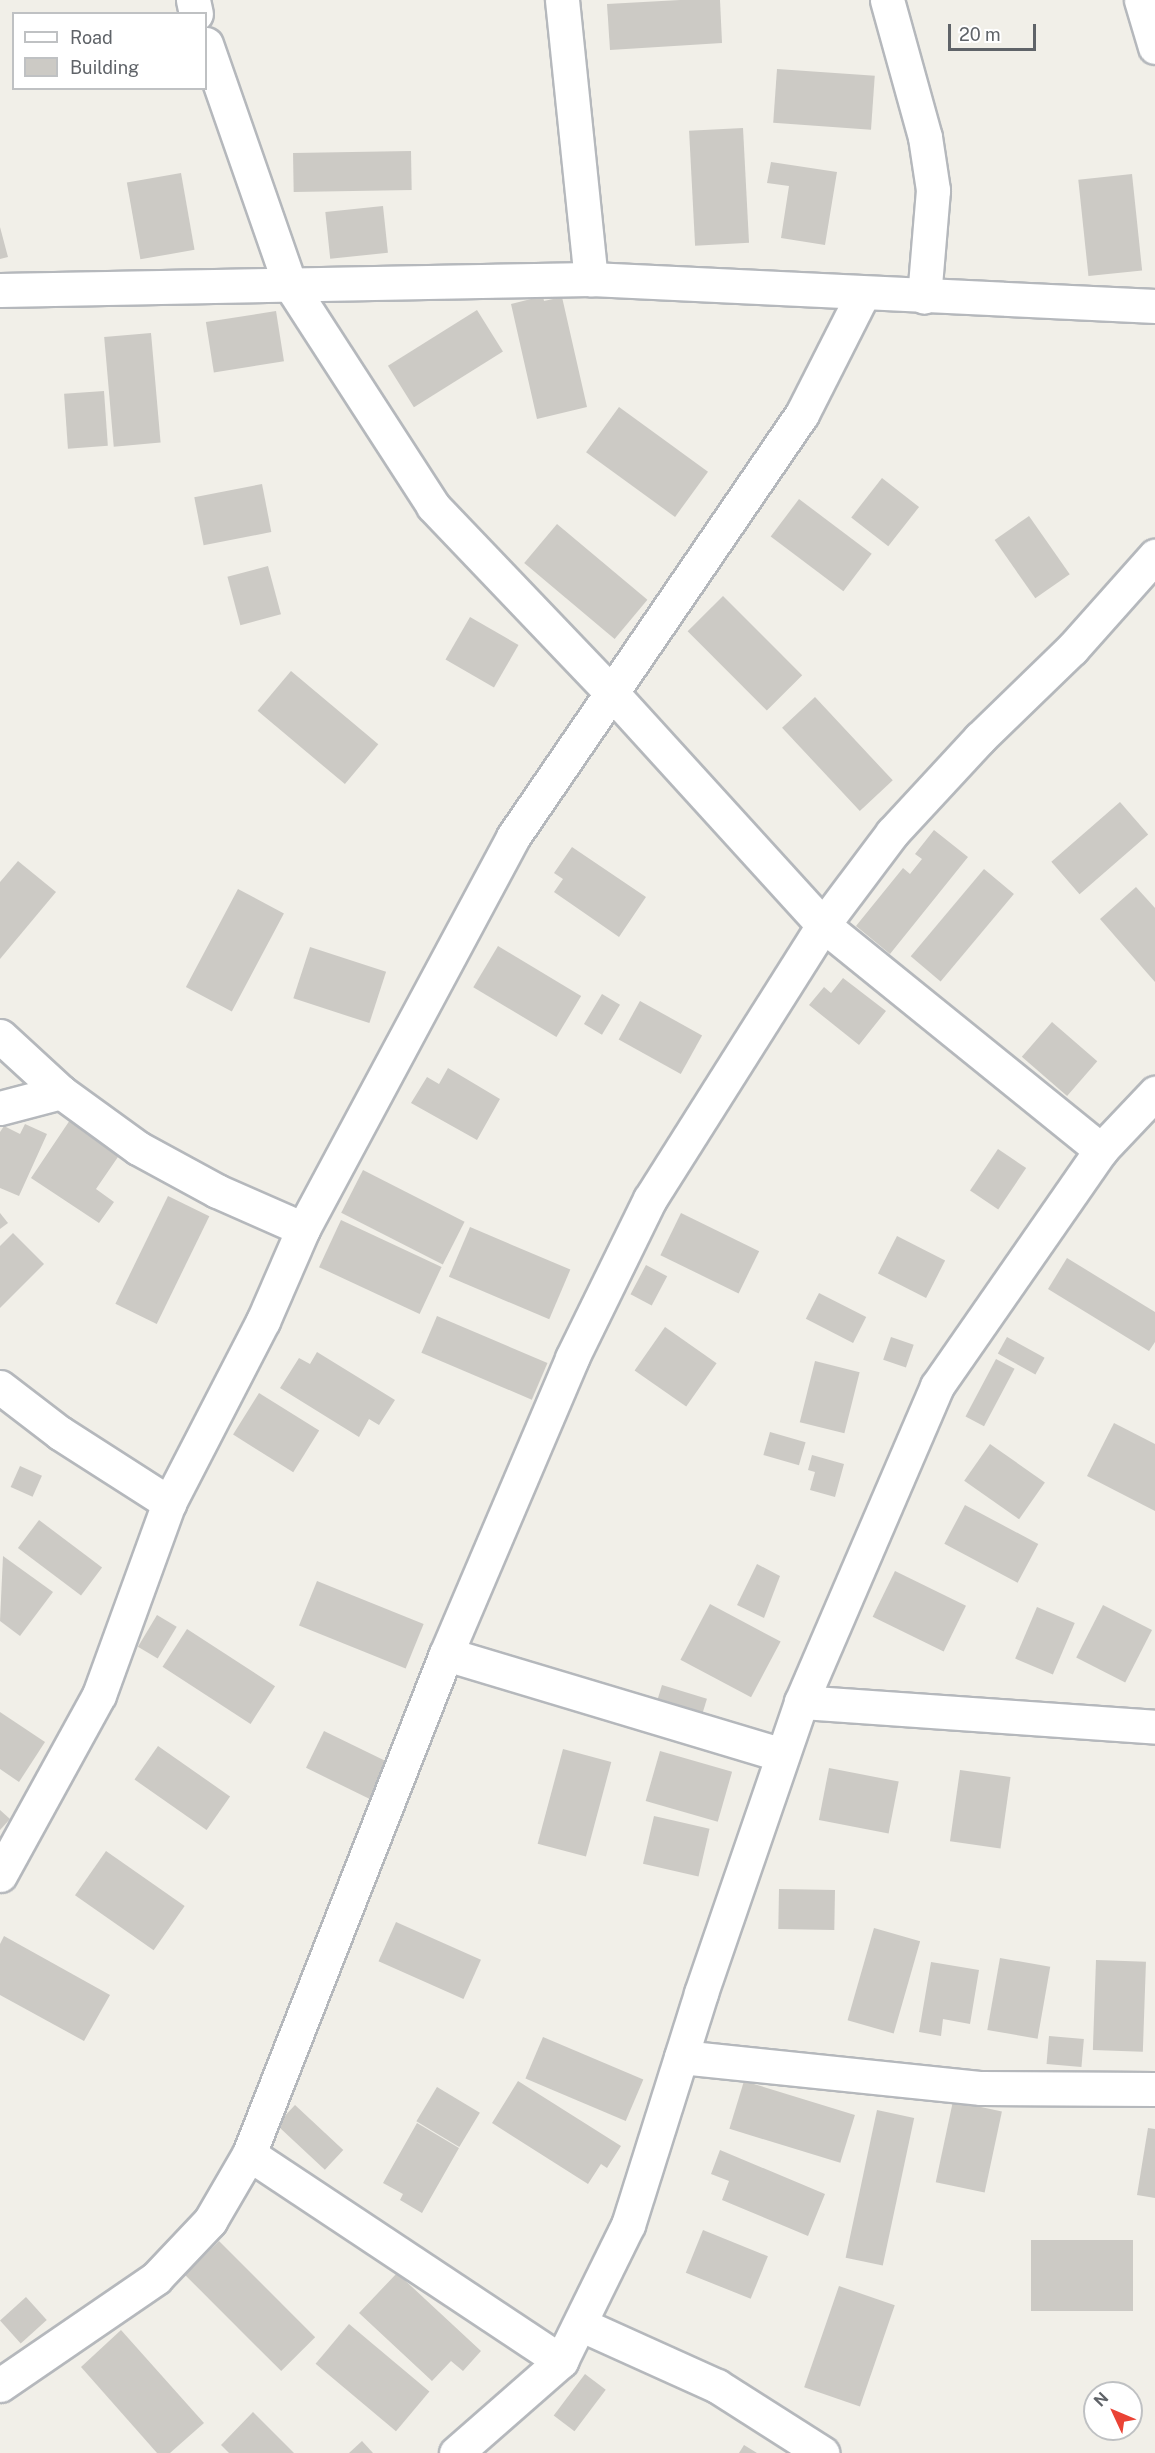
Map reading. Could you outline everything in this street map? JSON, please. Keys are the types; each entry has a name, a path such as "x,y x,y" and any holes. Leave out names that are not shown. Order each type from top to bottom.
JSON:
{"street":[{"path":"562,0 591,279"},
{"path":"887,0 925,137 933,190 924,297"},
{"path":"1141,0 1155,47"},
{"path":"207,47 289,283 433,506 611,692 823,925 1101,1150"},
{"path":"0,291 289,283 591,279 924,297 1155,306"},
{"path":"0,1875 99,1695 169,1503 264,1321 303,1229 513,837 802,414 863,294"},
{"path":"0,2385 156,2278 210,2221 249,2154 446,1654 572,1358 650,1199 823,925 892,833 980,738 1072,649 1155,556"},
{"path":"0,1036 61,1092 138,1148 217,1191 303,1229"},
{"path":"0,1108 61,1092"},
{"path":"456,2453 561,2361 582,2325 628,2225 681,2057 801,1702 937,1386 1101,1150 1155,1093"},
{"path":"0,1388 60,1434 169,1503"},
{"path":"446,1654 782,1755"},
{"path":"801,1702 1155,1726"},
{"path":"681,2057 981,2088 1155,2089"},
{"path":"249,2154 561,2361"},
{"path":"582,2325 717,2386 822,2453"}],"building":[{"path":"720,0 722,43 610,50 607,4"},
{"path":"777,69 875,76 871,130 773,123"},
{"path":"743,128 749,243 695,246 689,131"},
{"path":"411,151 412,190 294,192 293,153"},
{"path":"771,162 837,172 825,245 781,238 789,186 767,183"},
{"path":"181,173 195,250 140,259 127,183"},
{"path":"1132,174 1142,270 1088,276 1078,180"},
{"path":"383,206 388,253 330,259 325,212"},
{"path":"0,227 8,257 0,259"},
{"path":"543,296 544,301 562,297 587,407 537,419 511,304"},
{"path":"477,310 503,352 414,407 388,366"},
{"path":"276,311 284,361 214,372 206,322"},
{"path":"151,333 161,443 114,447 104,337"},
{"path":"104,391 108,446 68,449 64,394"},
{"path":"619,407 708,472 675,517 586,452"},
{"path":"882,478 919,507 888,546 851,517"},
{"path":"262,484 271,532 204,545 194,497"},
{"path":"799,499 872,554 843,591 771,537"},
{"path":"1029,516 1070,574 1035,598 995,540"},
{"path":"557,524 647,600 615,639 524,563"},
{"path":"268,566 281,614 240,625 227,577"},
{"path":"723,596 802,675 767,711 688,631"},
{"path":"470,617 518,645 494,687 446,659"},
{"path":"291,671 378,744 345,784 258,711"},
{"path":"815,697 893,780 860,811 782,728"},
{"path":"1120,802 1148,834 1080,894 1051,862"},
{"path":"934,830 968,857 890,954 856,926 903,868 910,874 922,859 915,854"},
{"path":"572,847 646,897 619,937 554,892 563,879 554,873"},
{"path":"18,861 56,892 0,959 0,882"},
{"path":"984,869 1014,894 941,981 911,956"},
{"path":"1136,887 1155,908 1155,982 1100,919"},
{"path":"238,889 284,913 232,1011 186,987"},
{"path":"498,946 581,996 556,1037 473,987"},
{"path":"310,947 386,972 369,1023 293,998"},
{"path":"843,978 886,1011 859,1045 809,1005 824,987 831,993"},
{"path":"602,994 620,1005 602,1035 584,1024"},
{"path":"640,1001 702,1035 681,1074 619,1039"},
{"path":"1052,1022 1097,1061 1067,1096 1022,1057"},
{"path":"448,1068 500,1099 477,1140 411,1103 427,1077 439,1084"},
{"path":"70,1120 120,1154 96,1189 114,1202 99,1223 31,1178"},
{"path":"25,1124 47,1134 19,1196 0,1188 0,1132 4,1126 20,1134"},
{"path":"998,1149 1026,1168 998,1209 970,1190"},
{"path":"363,1170 465,1222 443,1265 341,1213"},
{"path":"168,1196 209,1216 157,1324 115,1304"},
{"path":"0,1213 8,1223 0,1229"},
{"path":"681,1213 759,1251 739,1293 660,1255"},
{"path":"341,1220 442,1267 420,1314 319,1267"},
{"path":"470,1227 570,1270 549,1319 449,1277"},
{"path":"13,1233 44,1264 0,1308 0,1246"},
{"path":"897,1236 945,1261 926,1298 878,1273"},
{"path":"1067,1258 1155,1312 1155,1342 1149,1351 1048,1289"},
{"path":"646,1265 667,1276 652,1305 631,1294"},
{"path":"819,1293 866,1317 853,1343 806,1319"},
{"path":"437,1316 547,1363 532,1400 421,1353"},
{"path":"665,1327 717,1363 686,1407 635,1370"},
{"path":"891,1337 914,1345 906,1368 883,1360"},
{"path":"1007,1337 1045,1358 1035,1374 998,1354"},
{"path":"317,1352 395,1400 379,1425 369,1419 359,1437 280,1388 299,1358 310,1364"},
{"path":"996,1359 1015,1369 984,1426 965,1416"},
{"path":"815,1361 860,1372 844,1433 800,1422"},
{"path":"259,1393 319,1431 293,1472 233,1435"},
{"path":"1114,1423 1155,1444 1155,1511 1087,1476"},
{"path":"770,1432 806,1442 799,1465 763,1455"},
{"path":"990,1444 1045,1482 1019,1519 964,1481"},
{"path":"812,1455 844,1464 835,1497 810,1490 815,1472 808,1470"},
{"path":"20,1466 42,1476 33,1497 11,1487"},
{"path":"965,1505 1038,1544 1018,1583 944,1544"},
{"path":"39,1520 102,1568 81,1595 18,1548"},
{"path":"3,1556 53,1592 20,1636 0,1621"},
{"path":"757,1564 780,1576 764,1618 737,1605"},
{"path":"895,1571 966,1606 944,1651 873,1617"},
{"path":"317,1581 424,1624 406,1669 299,1626"},
{"path":"710,1604 781,1642 751,1697 680,1660"},
{"path":"1103,1605 1152,1630 1125,1683 1076,1658"},
{"path":"1037,1607 1075,1623 1053,1675 1015,1659"},
{"path":"157,1615 177,1627 158,1659 138,1647"},
{"path":"187,1629 275,1686 251,1724 162,1667"},
{"path":"662,1685 707,1699 700,1721 655,1707"},
{"path":"0,1712 45,1742 19,1782 0,1769"},
{"path":"324,1731 389,1763 371,1799 306,1768"},
{"path":"158,1746 230,1796 207,1830 134,1780"},
{"path":"563,1749 611,1762 586,1857 538,1844"},
{"path":"660,1751 732,1772 718,1822 646,1801"},
{"path":"829,1768 899,1782 889,1834 819,1820"},
{"path":"960,1770 1011,1777 1000,1848 950,1841"},
{"path":"0,1810 10,1819 0,1830"},
{"path":"654,1816 710,1829 699,1877 643,1864"},
{"path":"106,1851 185,1906 154,1950 75,1895"},
{"path":"779,1889 835,1890 834,1930 778,1929"},
{"path":"396,1922 481,1960 463,1999 379,1961"},
{"path":"874,1928 920,1941 894,2034 848,2020"},
{"path":"4,1936 110,1995 84,2041 0,1995 0,1944"},
{"path":"1000,1958 1050,1967 1038,2039 987,2030"},
{"path":"1096,1960 1146,1962 1143,2052 1093,2050"},
{"path":"931,1962 979,1970 970,2024 943,2019 941,2036 919,2032"},
{"path":"1049,2036 1084,2039 1081,2067 1047,2064"},
{"path":"543,2037 643,2080 626,2121 525,2078"},
{"path":"518,2081 621,2146 607,2168 601,2164 588,2184 492,2123"},
{"path":"744,2081 855,2115 840,2163 729,2129"},
{"path":"437,2087 480,2113 459,2147 416,2121"},
{"path":"953,2101 1002,2111 985,2193 936,2182"},
{"path":"295,2105 343,2150 325,2170 277,2125"},
{"path":"877,2110 914,2118 883,2266 846,2258"},
{"path":"417,2123 459,2148 422,2213 400,2200 403,2194 383,2183"},
{"path":"1148,2128 1155,2129 1155,2198 1137,2195"},
{"path":"720,2150 825,2194 808,2236 722,2200 729,2181 711,2174"},
{"path":"703,2230 768,2256 751,2299 686,2273"},
{"path":"1031,2240 1133,2240 1133,2311 1031,2311"},
{"path":"219,2241 315,2337 281,2371 185,2275"},
{"path":"397,2273 481,2351 463,2371 451,2361 432,2381 359,2313"},
{"path":"839,2286 895,2305 860,2406 804,2387"},
{"path":"26,2297 47,2320 21,2343 0,2320"},
{"path":"349,2324 429,2391 396,2431 316,2364"},
{"path":"121,2330 204,2423 170,2453 157,2453 81,2367"},
{"path":"585,2374 606,2390 574,2431 554,2416"},
{"path":"253,2412 294,2453 229,2453 221,2445"},
{"path":"362,2441 373,2453 349,2453"},
{"path":"744,2445 757,2453 739,2453"}]}
